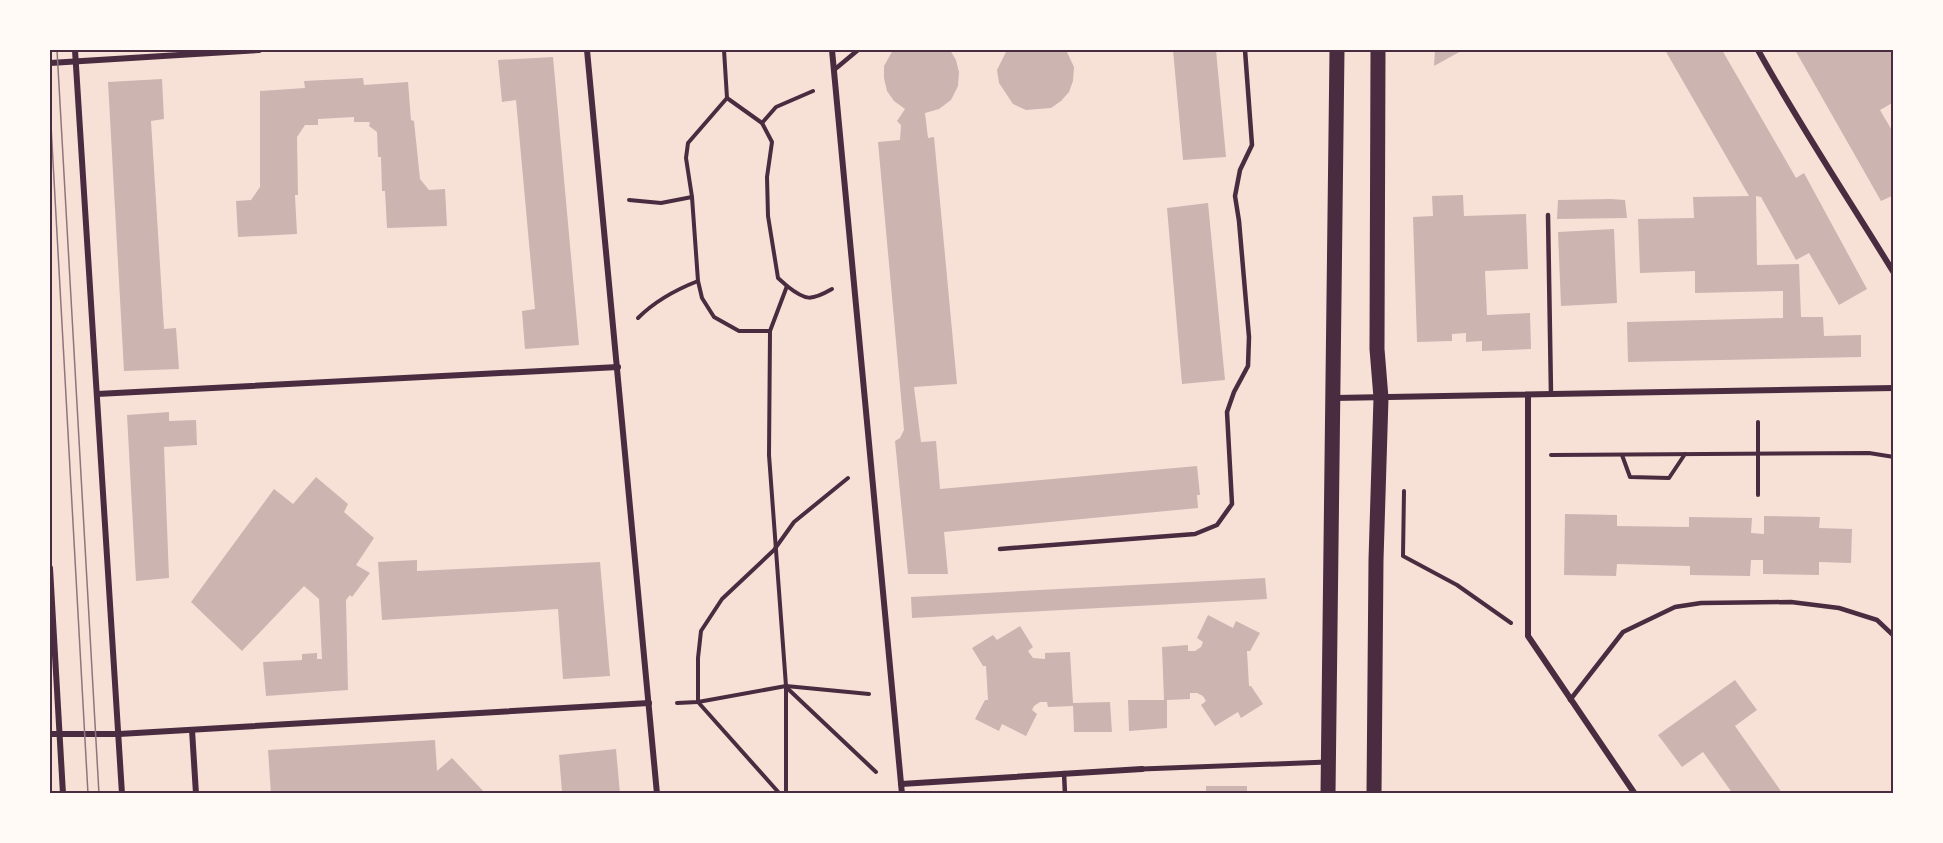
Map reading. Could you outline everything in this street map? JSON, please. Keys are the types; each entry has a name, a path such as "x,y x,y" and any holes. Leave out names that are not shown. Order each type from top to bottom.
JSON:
{"main road":[{"path":"1328,794 1337,50"},
{"path":"1374,794 1376,560 1381,398 1377,349 1378,50"}],"street":[{"path":"75,50 122,794"},
{"path":"50,63 259,50"},
{"path":"588,50 657,794"},
{"path":"832,50 902,794"},
{"path":"1758,50 1793,113 1835,176 1893,273"},
{"path":"97,394 618,367"},
{"path":"1334,398 1893,388"},
{"path":"1528,395 1528,636 1635,794"},
{"path":"50,568 63,794"},
{"path":"50,734 119,734 649,703"},
{"path":"192,730 196,794"},
{"path":"901,784 1064,773 1328,762"}],"lane":[{"path":"834,70 858,50"},
{"path":"999,549 1195,534 1217,525 1232,504 1227,412 1234,392 1248,366 1249,338 1235,195 1240,170 1252,145 1245,50"},
{"path":"1548,215 1551,394"},
{"path":"1570,700 1623,632 1675,607 1701,603 1791,602 1839,608 1877,620 1893,636"},
{"path":"1064,773 1065,794"}],"path":[{"path":"724,50 726,98 688,143 686,158 692,197 698,281 702,298 714,317 739,332 770,331"},
{"path":"762,123 776,107 813,91"},
{"path":"726,98 762,123 772,142 767,177 768,216 778,278 806,298 815,299 832,289"},
{"path":"629,200 661,203 692,197"},
{"path":"638,318 676,289 698,281"},
{"path":"786,794 786,686 774,550 769,455 770,331 787,286"},
{"path":"1758,422 1758,495"},
{"path":"1551,455 1869,453 1893,457"},
{"path":"1622,455 1630,477 1669,478 1685,454"},
{"path":"780,794 698,702 698,658 701,631 722,599 774,550 794,522 848,478"},
{"path":"1404,492 1403,556 1457,585 1511,623"},
{"path":"786,686 876,772"},
{"path":"677,703 698,702 786,686 869,694"}],"building":[{"path":"893,50 950,50 959,72 958,86 951,100 939,109 925,113 928,138 934,137 957,384 914,387 921,442 936,441 940,489 1197,466 1200,495 1197,495 1198,508 944,532 948,574 908,574 895,441 900,438 904,430 878,142 900,140 901,125 897,121 905,109 894,101 887,91 884,78 884,66"},
{"path":"1007,50 1066,50 1074,67 1069,92 1051,108 1026,110 1013,104 999,83 997,70"},
{"path":"1173,50 1216,50 1226,157 1183,160"},
{"path":"1435,50 1463,50 1434,66"},
{"path":"1665,50 1722,50 1796,178 1804,173 1867,289 1839,305 1809,253 1796,260 1761,197 1756,196 1757,265 1799,264 1801,317 1823,317 1824,336 1861,335 1861,357 1628,362 1627,322 1783,318 1783,291 1695,293 1695,271 1640,273 1638,219 1694,218 1693,197 1749,196"},
{"path":"1795,50 1894,50 1894,102 1880,110 1894,134 1894,195 1881,201"},
{"path":"553,57 579,345 525,349 522,311 535,309 516,100 502,102 498,60"},
{"path":"363,78 364,85 408,82 420,179 429,190 445,189 447,226 387,228 385,191 382,191 381,157 378,157 377,132 369,126 369,122 354,122 354,117 318,119 318,125 305,125 297,137 298,195 295,195 297,234 238,237 236,201 251,200 260,187 260,91 305,88 304,81"},
{"path":"162,79 164,119 151,121 164,329 176,328 179,369 124,371 108,82"},
{"path":"1463,195 1464,216 1526,214 1528,269 1485,271 1487,315 1530,313 1531,349 1482,351 1482,341 1466,342 1466,333 1452,334 1452,341 1417,342 1413,217 1433,216 1432,196"},
{"path":"1558,200 1625,200 1627,218 1557,219"},
{"path":"1208,203 1225,380 1182,384 1167,208"},
{"path":"1614,229 1617,303 1561,306 1558,232"},
{"path":"169,412 169,421 196,420 197,445 164,447 169,578 136,581 127,415"},
{"path":"316,477 348,504 344,512 374,538 356,565 370,573 352,597 350,595 346,600 348,690 266,696 263,662 302,660 302,654 317,653 317,659 322,659 319,599 304,586 242,651 191,602 274,489 293,504"},
{"path":"1565,514 1617,515 1617,526 1689,527 1689,517 1752,518 1751,533 1764,534 1764,516 1820,517 1819,528 1852,529 1851,563 1819,562 1819,575 1763,574 1763,560 1751,560 1750,576 1690,575 1690,566 1617,564 1616,576 1564,575"},
{"path":"417,560 417,571 600,562 610,676 563,679 558,609 382,620 378,562"},
{"path":"1265,578 1267,599 912,618 911,597"},
{"path":"1208,615 1233,628 1236,621 1260,633 1250,651 1247,651 1249,686 1263,704 1241,718 1238,712 1215,726 1201,705 1206,701 1203,696 1190,693 1190,699 1167,700 1167,728 1129,731 1128,700 1164,700 1162,647 1188,645 1188,651 1195,651 1201,647 1203,642 1197,638"},
{"path":"1020,626 1033,647 1028,651 1033,658 1045,659 1045,653 1070,652 1073,703 1110,702 1112,732 1074,732 1073,706 1048,707 1047,702 1040,702 1034,706 1032,710 1037,714 1026,736 1002,724 999,731 975,719 985,700 988,700 986,666 983,666 972,648 993,635 997,640"},
{"path":"1735,680 1757,710 1735,726 1783,794 1733,794 1703,752 1682,767 1658,735"},
{"path":"435,740 437,771 452,758 486,794 271,794 268,750"},
{"path":"616,749 620,794 562,792 559,755"},
{"path":"1206,786 1247,786 1247,794 1206,794"}],"tram line":[{"path":"57,50 99,794"},
{"path":"50,107 88,794"}]}
